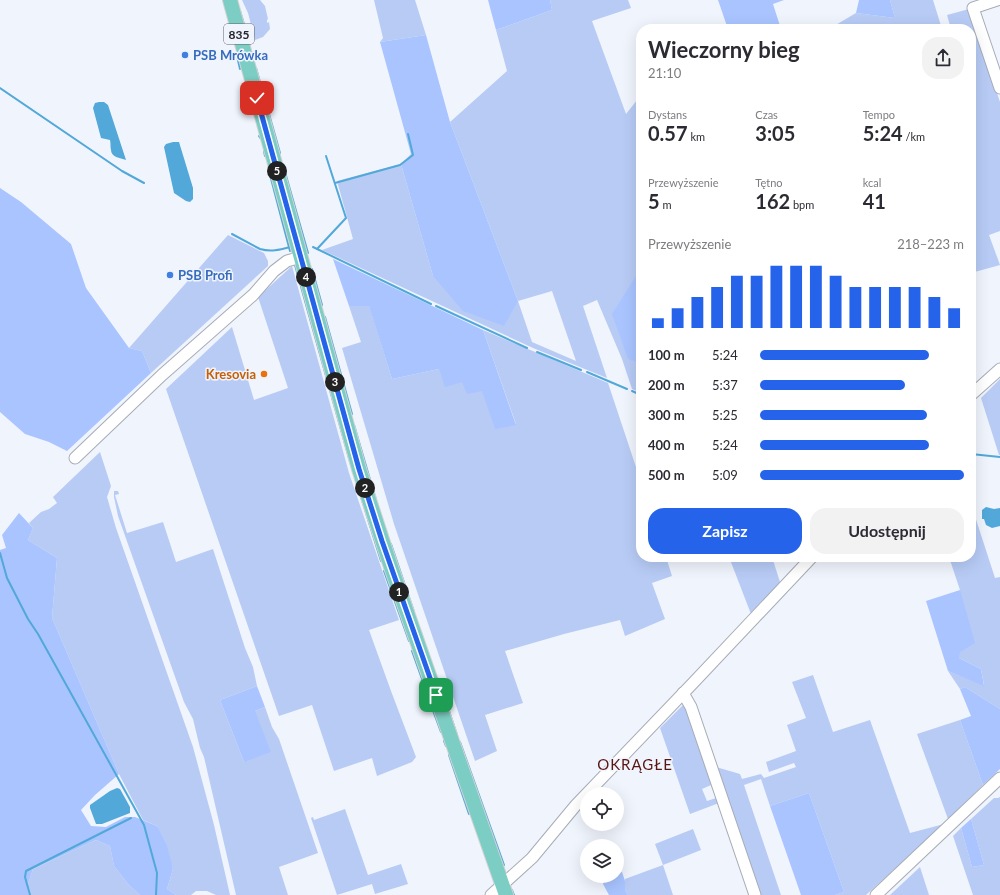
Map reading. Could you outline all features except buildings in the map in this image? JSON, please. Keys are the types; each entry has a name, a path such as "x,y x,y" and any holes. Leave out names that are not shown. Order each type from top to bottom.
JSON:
{"main road":[{"name":"835","path":"230,0 359,469 380,534 504,890"}],"street":[{"path":"998,0 973,8 1000,88"},
{"path":"75,458 162,375 253,295 274,271 299,250"},
{"path":"976,391 1000,369"},
{"path":"491,895 504,890 576,805 807,562"},
{"path":"683,694 688,699 691,707 755,895"},
{"path":"876,895 1000,778"}],"shaded area":[{"path":"242,0 260,0 265,6 268,19 267,23 269,22 270,29 263,37 255,40 248,13"},
{"path":"374,0 415,0 426,35 380,42 383,38"},
{"path":"488,0 550,0 552,10 496,30"},
{"path":"550,0 628,0 631,8 592,21 626,114 636,101 636,277 628,358 636,361 636,391 632,389 622,359 597,300 583,306 607,378 533,348 322,250 353,239 337,181 401,164 433,276 518,301 450,122 507,71 496,30 552,10","holes":["552,291 576,361 532,342 518,301"]},
{"path":"718,0 784,0 773,4 779,24 726,24"},
{"path":"859,0 890,0 895,18 856,13"},
{"path":"890,0 933,0 940,24 837,24 856,13 895,18"},
{"path":"969,9 974,24 950,24 947,15"},
{"path":"976,30 1000,102 1000,231 989,235 1000,265 976,272"},
{"path":"426,35 450,122 518,301 504,326 463,311 433,276 401,164 411,154 380,42"},
{"path":"104,102 108,105 126,160 114,156 111,152 110,140 101,138 93,108 95,103"},
{"path":"179,142 193,188 193,199 190,202 174,193 164,147 166,144"},
{"path":"0,188 21,202 71,244 86,288 129,348 142,351 151,373 67,451 49,442 25,434 0,412"},
{"path":"228,235 264,253 268,261 268,266 151,373 142,351 129,348"},
{"path":"333,259 483,330 516,425 495,429 482,391 467,394 462,382 445,387 439,369 392,379 369,306 349,306"},
{"path":"292,266 349,473 399,620 369,630 416,757 412,762 377,776 372,758 334,771 312,705 279,716 166,389 232,327 254,400 288,388 258,297"},
{"path":"636,276 636,361 628,359 612,314"},
{"path":"369,305 392,379 439,369 482,391 516,424 483,330 608,383 636,467 636,562 668,562 672,576 652,583 665,619 625,636 620,620 505,651 523,703 485,715 497,751 475,761 394,524 342,348 361,342 349,306"},
{"path":"1000,379 1000,455 999,455 981,398"},
{"path":"100,452 111,486 107,497 116,528 193,747 214,825 230,895 216,895 207,891 196,891 191,895 176,895 167,889 173,869 157,826 143,820 119,774 52,618 57,558 28,540 33,528 29,523 41,512 49,509 57,503 53,497"},
{"path":"114,491 118,491 119,494 115,495 127,533 163,522 176,562 213,549 245,648 253,667 257,686 220,700 244,762 255,711 265,707 272,727 279,739 318,853 279,867 288,895 236,895 204,757 200,748 193,719 184,702 118,516"},
{"path":"986,507 994,509 1000,508 1000,526 992,528 986,525 984,519 982,519 982,510"},
{"path":"19,513 33,528 28,540 57,558 52,618 119,774 95,795 81,810 91,826 106,827 125,817 135,817 157,826 167,846 173,869 167,889 176,895 140,895 128,884 114,866 110,846 96,840 33,869 27,887 29,895 0,895 0,550 6,548 2,535"},
{"path":"976,519 995,578 1000,577 1000,709 965,687 960,689 948,671 984,685 981,669 959,658 960,590 951,562 976,562"},
{"path":"731,562 774,562 780,582 751,614"},
{"path":"960,590 975,643 960,652 959,658 981,669 984,686 948,671 926,601"},
{"path":"813,675 833,732 870,720 910,833 944,824 866,895 835,895 844,892 809,793 770,806 761,779 744,785 781,895 759,895 716,767 740,774 742,779 761,774 764,778 796,767 794,763 769,772 766,762 796,751 787,725 806,718 792,682"},
{"path":"257,686 265,707 255,711 271,752 244,762 220,700"},
{"path":"965,687 1000,709 1000,769 983,785 960,720 971,716 960,689"},
{"path":"685,703 719,803 690,814 660,728","holes":["711,785 716,798 707,801 702,789"]},
{"path":"960,720 983,785 948,819 917,734"},
{"path":"117,788 120,789 130,807 130,813 102,824 96,824 90,805"},
{"path":"809,793 844,892 835,895 801,895 770,806"},
{"path":"1000,797 1000,895 973,895 953,836 961,828 972,867 984,865 971,819 994,798"},
{"path":"345,809 368,875 401,864 408,884 375,894 372,884 337,895 311,818 313,817 314,820"},
{"path":"971,819 984,865 972,867 961,828"},
{"path":"693,829 701,850 663,865 655,844"},
{"path":"96,840 110,846 114,866 128,884 140,895 29,895 27,887 33,869"},
{"path":"663,865 673,895 628,895 625,890 625,879"},
{"path":"920,867 929,895 890,895"},
{"path":"624,878 625,890 628,895 609,895 603,884 624,883"}],"waterway":[{"path":"240,11 247,34"},
{"path":"230,25 233,39"},
{"path":"237,56 240,69"},
{"path":"256,68 280,153"},
{"path":"0,88 122,171 144,183"},
{"path":"335,183 400,165 413,155 408,134"},
{"path":"264,151 265,156"},
{"path":"317,249 346,218 326,156"},
{"path":"283,165 308,253"},
{"path":"269,171 290,251"},
{"path":"232,234 264,250 275,250 290,247"},
{"path":"313,247 431,304"},
{"path":"295,265 349,458 381,561"},
{"path":"312,269 322,305"},
{"path":"436,306 527,348"},
{"path":"325,317 352,414"},
{"path":"537,352 581,370"},
{"path":"587,372 627,389"},
{"path":"632,391 636,393"},
{"path":"354,425 376,500"},
{"path":"976,455 1000,457"},
{"path":"391,544 414,612"},
{"path":"0,553 7,578 28,619 38,634 144,825 157,873 156,895"},
{"path":"384,571 409,641"},
{"path":"412,651 422,679"},
{"path":"425,689 441,732"},
{"path":"443,693 457,735"},
{"path":"444,741 446,746"},
{"path":"460,742 504,865"},
{"path":"449,755 469,814"},
{"path":"30,895 25,877 26,871 131,818"},
{"path":"512,890 514,895"}],"place":[{"name":"PSB Mrówka","path":"185,55"},
{"name":"PSB Profi","path":"170,275"},
{"name":"Kresovia","path":"264,374"}],"district":[{"name":"OKRĄGŁE","path":"635,764"}],"route":[{"path":"257,98 359,469 382,541 436,695"}]}
